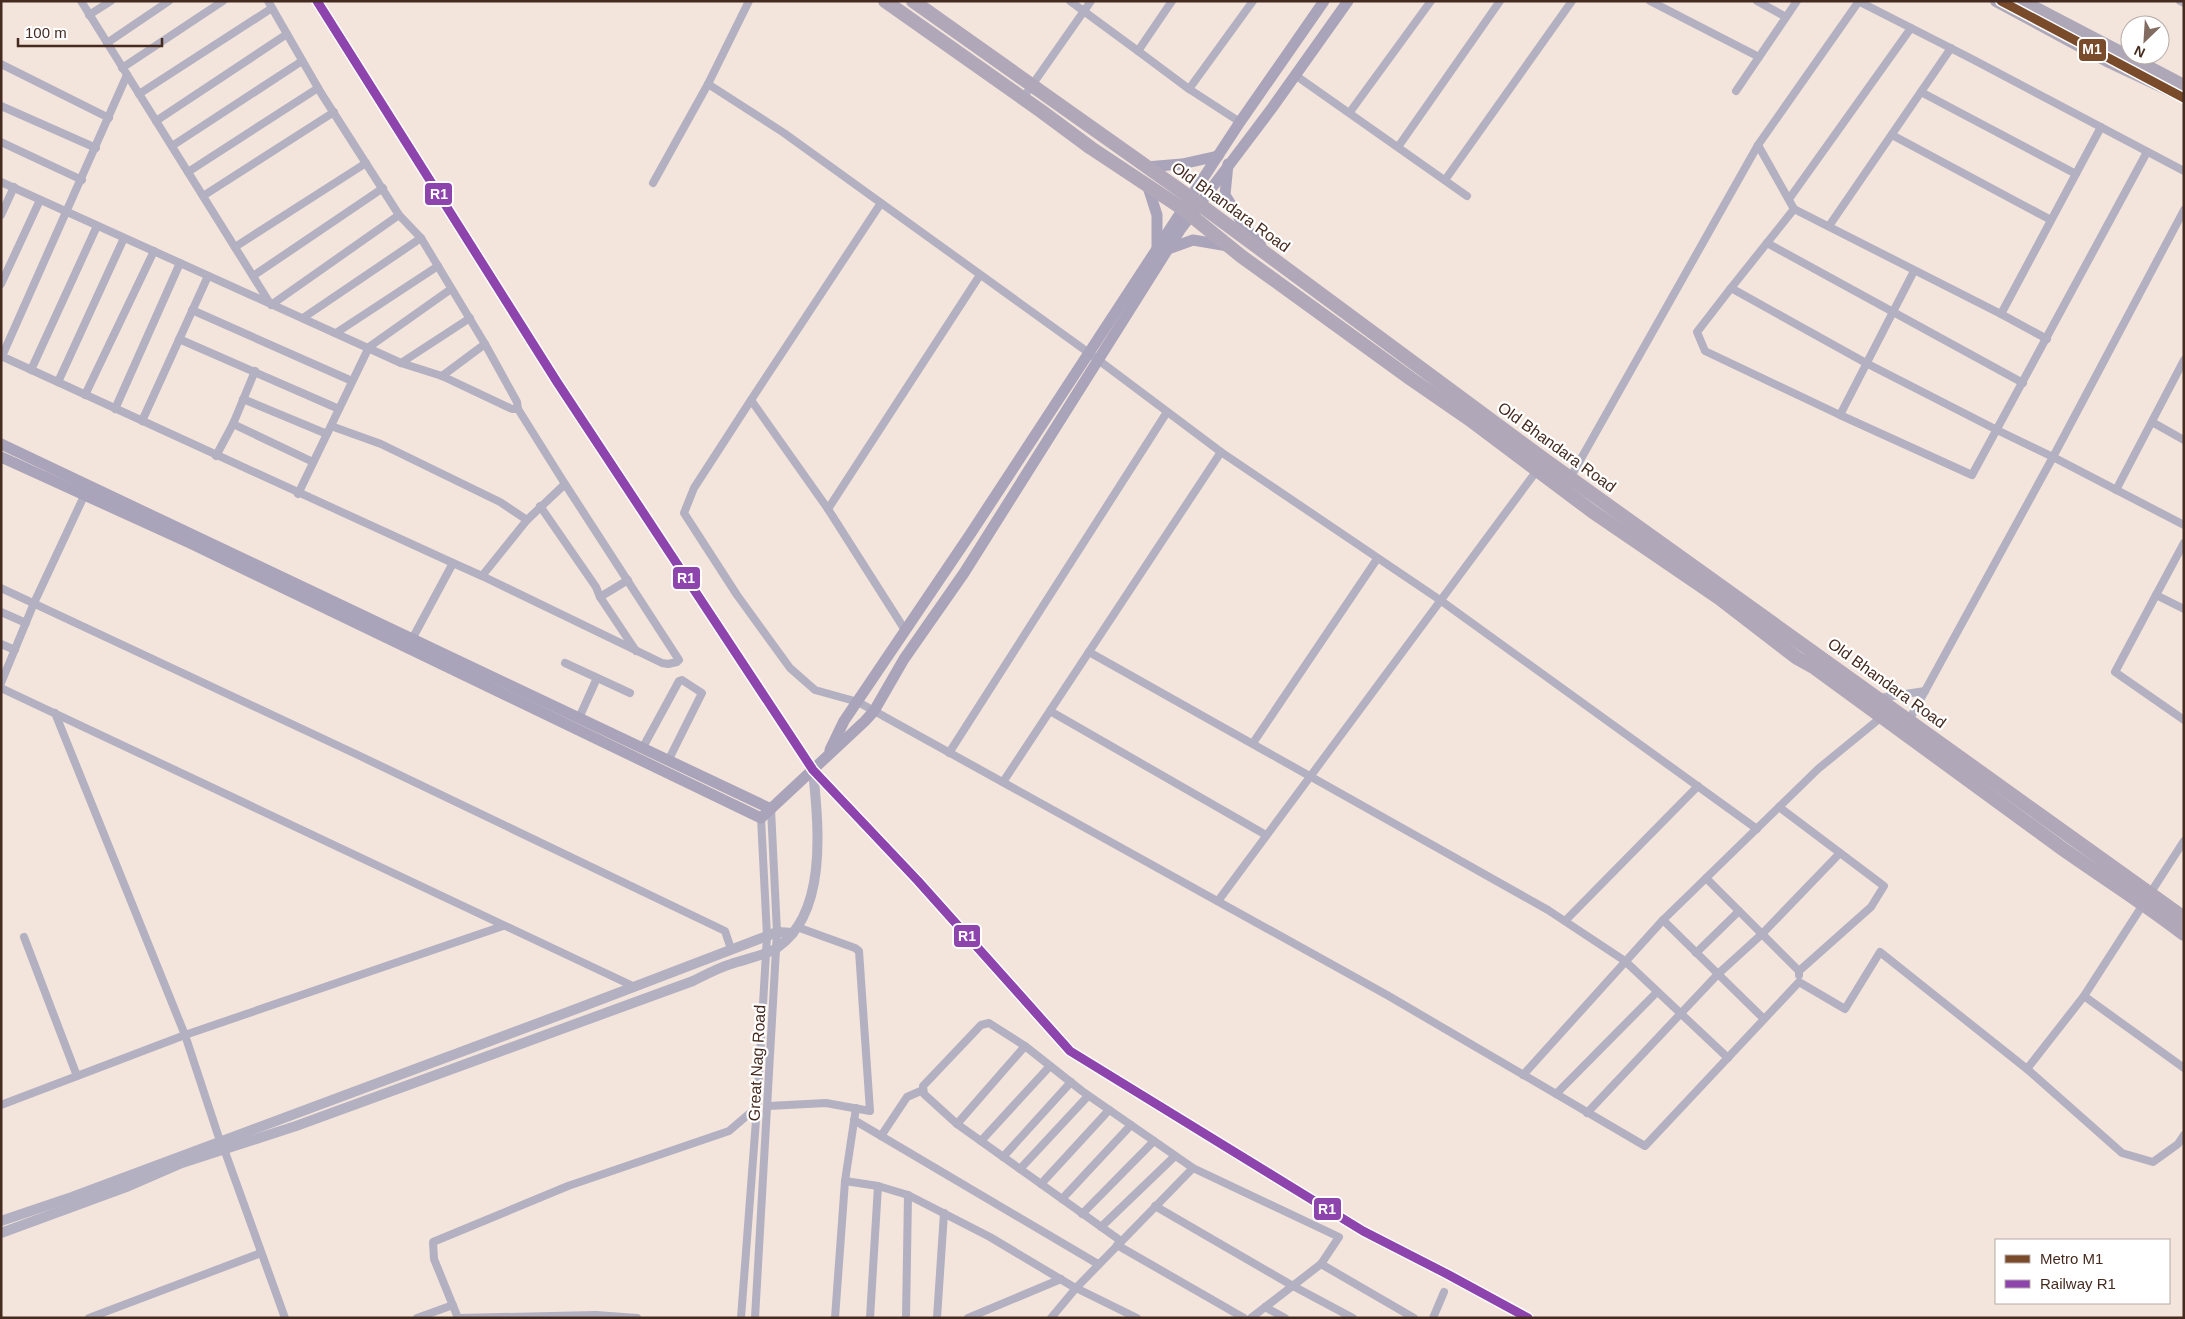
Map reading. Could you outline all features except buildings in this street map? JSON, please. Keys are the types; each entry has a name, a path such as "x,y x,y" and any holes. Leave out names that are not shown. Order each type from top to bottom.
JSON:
{"highway":[{"path":"885,1 1027,92 1091,148 1148,187 1190,206 1228,246 1337,315"},
{"name":"Old Bhandara Road","path":"913,1 1027,92 1146,167 1190,206 1269,256 1337,315 1567,484 1879,698 1887,712 1904,726 2147,898 2184,918"},
{"path":"1567,484 1797,658 1887,712"},
{"path":"2147,898 2184,934"}],"main road":[{"path":"828,754 844,721 1089,353 1162,249 1240,122 1324,1"},
{"path":"1190,206 1228,164 1348,1"},
{"path":"1996,1 2107,61 2184,97"},
{"path":"2023,1 2184,85"},
{"path":"1146,167 1182,164 1218,156"},
{"path":"1228,164 1225,195 1243,224 1269,256"},
{"path":"1,444 761,818 828,754 866,721 874,711 904,659 964,573 1099,361 1162,249 1157,215 1148,187"},
{"path":"1162,249 1193,240 1228,246"},
{"path":"1,457 410,644 579,718 771,809"},
{"path":"26,469 30,457"}],"street":[{"path":"81,1 271,305"},
{"path":"89,15 111,1"},
{"path":"107,43 169,1"},
{"path":"122,68 223,1"},
{"path":"653,183 708,84 749,1"},
{"path":"1070,1 1189,89 1240,122"},
{"path":"1027,92 1091,1"},
{"path":"1138,50 1172,1"},
{"path":"1189,89 1253,1"},
{"path":"1350,112 1431,1"},
{"path":"1398,147 1500,1"},
{"path":"1445,180 1572,1"},
{"path":"1650,1 1759,57"},
{"path":"1757,1 1786,17"},
{"path":"1736,91 1797,1"},
{"path":"1567,484 1758,145 1858,1 2184,171"},
{"path":"2180,1 2184,4"},
{"path":"128,75 2,356 298,494 482,576 636,652 668,664 677,662 679,660 518,409 517,402 485,344 421,238 399,215 318,88 270,5 139,94"},
{"path":"1789,199 1911,28"},
{"path":"156,121 287,34"},
{"path":"1829,226 1951,48"},
{"path":"172,146 302,61"},
{"path":"1,64 109,118"},
{"path":"1295,75 1467,196"},
{"path":"708,84 784,133 1089,353 1221,452 1440,600 1757,829"},
{"path":"188,172 318,88"},
{"path":"1921,92 2076,174"},
{"path":"1,106 96,148"},
{"path":"203,196 334,112"},
{"path":"2001,314 2101,127"},
{"path":"1892,135 2051,220"},
{"path":"1,142 82,180"},
{"path":"1758,145 1794,209 2047,339"},
{"path":"1794,209 1698,332 1705,351 1972,475 2147,152"},
{"path":"235,247 366,163"},
{"path":"1,182 271,305 401,362 442,376 512,409 518,409"},
{"path":"1,215 14,188"},
{"path":"253,276 383,188"},
{"path":"1,284 40,200"},
{"path":"881,203 694,488 684,513 737,595 790,668 815,690 858,702 1387,995 1645,1146 1799,982 1800,971 1871,907 1884,886 1779,807"},
{"path":"1904,726 2053,457 2184,210"},
{"path":"271,305 399,215"},
{"path":"31,370 97,226"},
{"path":"58,382 124,238"},
{"path":"303,318 421,238"},
{"path":"1767,243 2023,383"},
{"path":"85,395 154,252"},
{"path":"115,409 180,263"},
{"path":"336,332 438,266"},
{"path":"1840,415 1914,271"},
{"path":"828,509 980,275"},
{"path":"142,421 208,276"},
{"path":"1731,288 1866,363 2184,525"},
{"path":"298,494 369,347 451,289"},
{"path":"192,310 352,381"},
{"path":"401,362 470,318"},
{"path":"179,339 339,409"},
{"path":"442,376 485,344"},
{"path":"2116,490 2184,360"},
{"path":"216,456 233,424 255,371"},
{"path":"243,399 327,434"},
{"path":"752,400 828,509 905,630"},
{"path":"949,753 1167,412"},
{"path":"2152,422 2184,440"},
{"path":"233,424 313,462"},
{"path":"331,426 381,444 500,502 527,520"},
{"path":"1003,782 1221,452"},
{"path":"1218,901 1541,465"},
{"path":"482,576 527,520 566,484"},
{"path":"1,683 34,603 84,496"},
{"path":"540,506 596,587 600,597 636,652"},
{"path":"2184,543 2115,672 2184,720"},
{"path":"1253,743 1377,559"},
{"path":"410,644 453,563"},
{"path":"600,597 628,580"},
{"path":"1,588 725,931 733,963"},
{"path":"2156,595 2184,609"},
{"path":"1,612 26,623"},
{"path":"1,644 14,650"},
{"path":"1089,652 1310,775 1565,921 1625,962 1728,1058"},
{"path":"565,663 630,693"},
{"path":"579,718 597,678"},
{"path":"642,749 679,681 682,680 702,693 668,761"},
{"path":"1,688 502,926 635,986 642,998"},
{"path":"1879,698 1925,691"},
{"path":"1050,711 1266,835"},
{"path":"1523,1075 1663,920 1818,769 1887,712"},
{"path":"54,713 184,1035 284,1318"},
{"path":"1,1233 129,1186 222,1145 296,1126 692,981 733,963 776,949 795,930 809,902 819,839 813,770"},
{"path":"1565,921 1698,786"},
{"name":"Great Nag Road","path":"755,1318 777,932 771,809"},
{"path":"741,1318 757,1106 767,936 761,818"},
{"path":"2027,1069 2084,996 2183,843"},
{"path":"1587,1112 1718,974 1762,934 1840,853"},
{"path":"1706,878 1800,971"},
{"path":"1696,953 1739,911"},
{"path":"1663,920 1764,1020"},
{"path":"1,1105 184,1035 502,926"},
{"path":"1,1221 222,1145 777,932 795,930 855,948 859,951 870,1110 826,1103 768,1106"},
{"path":"24,937 77,1076"},
{"path":"1799,982 1845,1009 1880,952 2027,1069 2122,1153 2153,1162 2178,1144 2184,1135"},
{"path":"1556,1094 1658,992"},
{"path":"2084,996 2184,1068"},
{"path":"1244,1318 1119,1243 1101,1227 958,1124 924,1094 923,1086 981,1025 989,1023 1025,1046 1088,1096 1192,1168 1339,1236 1321,1264 1251,1318"},
{"path":"958,1124 1025,1046"},
{"path":"981,1141 1050,1066"},
{"path":"1003,1157 1071,1082"},
{"path":"881,1136 907,1097 923,1090"},
{"path":"1020,1169 1088,1096"},
{"path":"637,1318 596,1315 458,1318 434,1259 434,1242 568,1186 729,1131 757,1106"},
{"path":"835,1318 845,1181 856,1108"},
{"path":"1041,1184 1109,1110"},
{"path":"854,1120 1098,1264"},
{"path":"1062,1199 1131,1125"},
{"path":"1082,1214 1154,1141"},
{"path":"1101,1227 1175,1156"},
{"path":"1051,1318 1098,1264 1192,1168"},
{"path":"845,1181 878,1186 908,1195 990,1237 1076,1288 1137,1318"},
{"path":"870,1318 878,1186"},
{"path":"906,1318 908,1195"},
{"path":"1155,1206 1293,1286 1353,1318"},
{"path":"937,1318 944,1214"},
{"path":"89,1318 261,1253"},
{"path":"1321,1264 1414,1318"},
{"path":"968,1318 1061,1279"},
{"path":"1433,1318 1444,1292"},
{"path":"417,1318 453,1305"},
{"path":"1265,1307 1285,1318"}],"railway":[{"path":"317,1 557,382 813,770 918,881 1070,1051 1363,1231 1528,1318"}],"metro line":[{"name":"M1","path":"2001,1 2184,98"}],"rail line":[{"name":"R1","path":"317,1 557,382 813,770 918,881 1070,1051 1363,1231 1528,1318"}]}
